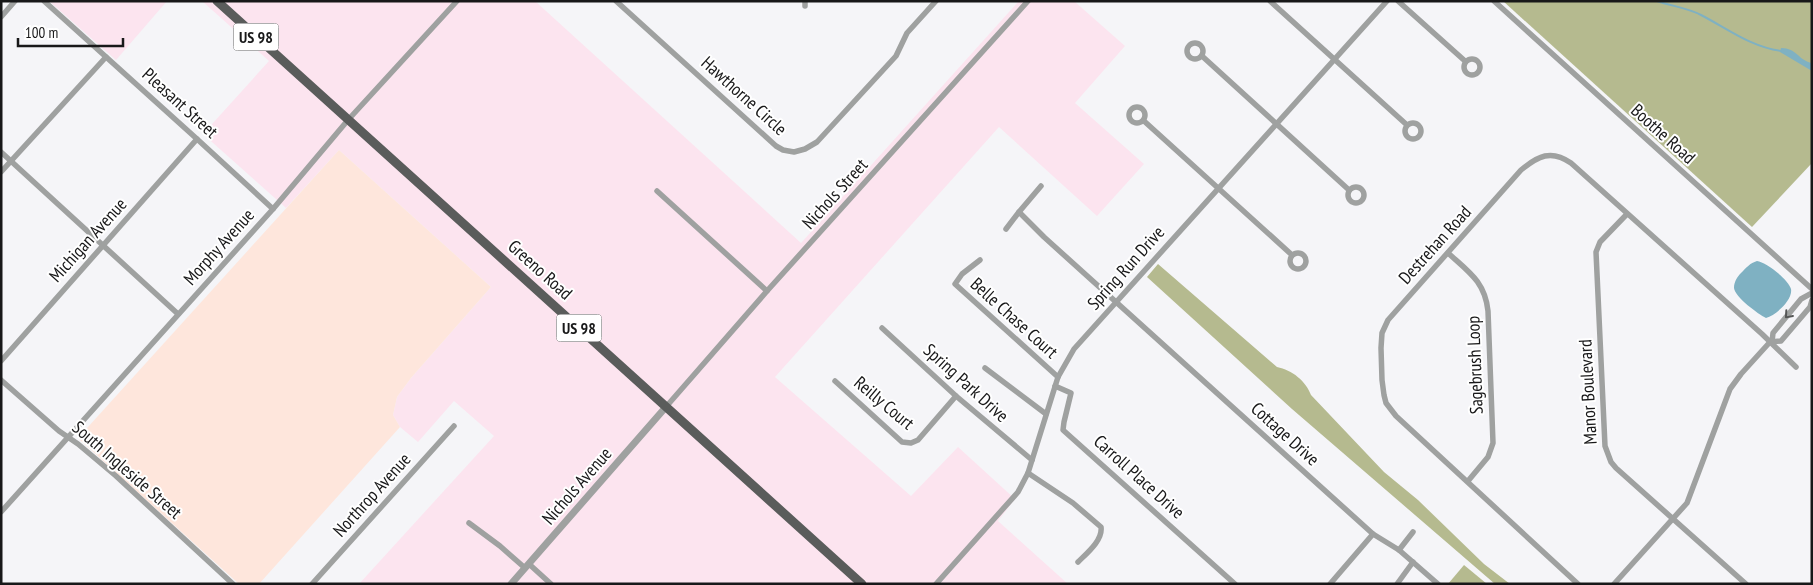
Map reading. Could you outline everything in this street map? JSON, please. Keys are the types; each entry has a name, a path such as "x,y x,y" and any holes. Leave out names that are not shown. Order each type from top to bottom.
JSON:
{"main road":[{"name":"Greeno Road","path":"217,1 862,584"}],"street":[{"path":"1,17 15,1"},
{"name":"Pleasant Street","path":"44,1 273,209"},
{"name":"Morphy Avenue","path":"1,512 273,209 348,120 457,1"},
{"name":"Hawthorne Circle","path":"616,1 776,146 783,150 794,152 805,150 817,142 896,56 907,33 936,1"},
{"name":"Nichols Street","path":"666,408 768,291 1028,1"},
{"path":"1270,1 1407,125"},
{"name":"Spring Run Drive","path":"936,584 1018,492 1028,473 1058,377 1074,349 1387,1"},
{"path":"1398,1 1465,61"},
{"name":"Boothe Road","path":"1494,1 1812,291"},
{"path":"1202,56 1349,190"},
{"path":"1,172 106,58"},
{"path":"1144,121 1292,255"},
{"name":"Michigan Avenue","path":"1,361 197,139"},
{"path":"1,152 178,314"},
{"name":"Destrehan Road","path":"1578,584 1391,410 1384,395 1380,348 1384,326 1521,170 1540,157 1548,155 1564,158 1771,342 1796,367"},
{"path":"1006,229 1041,186"},
{"path":"657,191 768,291"},
{"name":"Cottage Drive","path":"1018,212 1373,534 1399,550 1438,584"},
{"name":"Manor Boulevard","path":"1627,214 1600,242 1596,252 1605,446 1607,454 1616,468 1746,584"},
{"name":"Sagebrush Loop","path":"1448,254 1482,288 1486,295 1488,311 1493,443 1488,457 1468,481"},
{"name":"Belle Chase Court","path":"980,260 962,274 955,284 1058,377"},
{"path":"1614,584 1687,503 1730,389 1741,374 1771,342 1773,333 1801,300 1812,291"},
{"path":"1771,342 1781,341 1810,307 1812,300"},
{"name":"Spring Park Drive","path":"882,328 956,396 1032,460"},
{"path":"985,368 1046,414"},
{"name":"South Ingleside Street","path":"1,380 68,438 116,476 233,584"},
{"name":"Reilly Court","path":"835,381 902,442 911,443 918,440 956,396"},
{"name":"Carroll Place Drive","path":"1055,386 1071,393 1063,430 1234,584"},
{"name":"Nichols Avenue","path":"511,584 666,408"},
{"name":"Northrop Avenue","path":"312,584 454,426"},
{"path":"1028,473 1073,503 1101,527 1102,533 1099,539 1078,562"},
{"path":"468,523 551,584"},
{"path":"1399,550 1413,532"},
{"path":"1330,584 1373,534"},
{"path":"1397,584 1413,562"}],"shaded area":[{"path":"49,1 167,1 116,60"},
{"path":"202,1 535,1 801,243 1019,1 1074,1 1125,46 1075,103 1144,164 1097,216 999,127 775,377 911,496 958,447 1015,499 998,521 1068,584 359,584 494,436 454,401 418,442 400,427 393,415 397,397 411,378 491,287 339,150 286,208 203,134 269,61"},
{"path":"339,150 491,287 411,378 397,397 393,415 400,427 259,584 239,584 78,438"}],"green space":[{"path":"1503,1 1812,1 1812,163 1752,227"},
{"path":"1158,264 1277,367 1298,377 1306,385 1311,395 1384,472 1418,500 1484,564 1510,584 1495,584 1292,409 1147,277"},
{"path":"1464,565 1487,584 1448,584"}],"water":[{"path":"1781,48 1791,50 1804,60 1812,63 1812,71 1780,52"},
{"path":"1757,261 1777,272 1791,289 1787,302 1774,314 1766,318 1742,300 1734,288 1737,278 1750,264"}],"waterway":[{"path":"1657,1 1696,13 1750,42 1781,51"}]}
